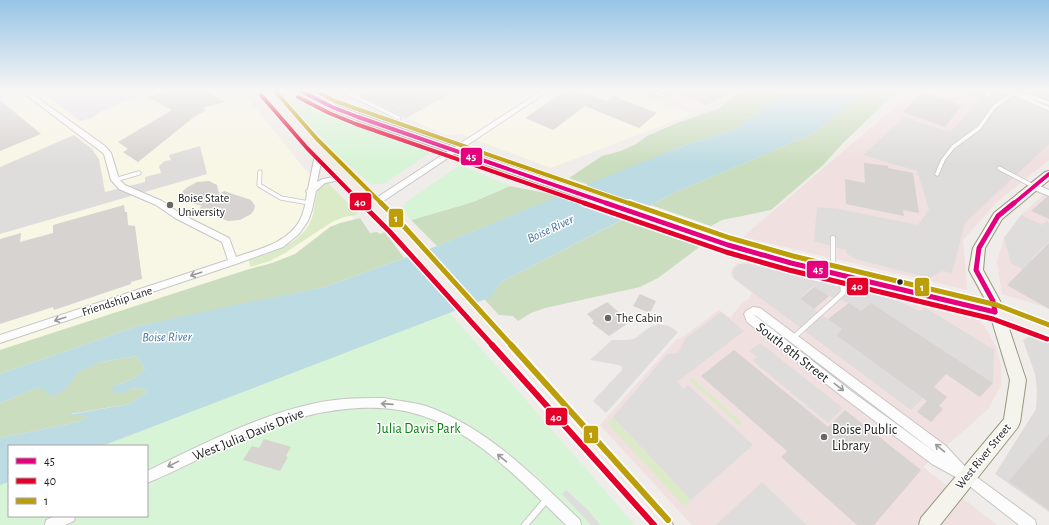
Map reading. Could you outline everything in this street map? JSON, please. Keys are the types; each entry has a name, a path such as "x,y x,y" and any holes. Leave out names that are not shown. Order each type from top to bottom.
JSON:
{"main road":[{"path":"287,116 318,152 373,204 663,525"},
{"path":"355,116 716,241 791,263 995,312 1049,332"},
{"name":"West River Street","path":"928,525 1012,422 1018,380 995,312 993,301 976,270 979,248 998,216 1049,174"}],"street":[{"path":"58,116 107,152 116,180 122,187 158,203 178,216 226,240 233,262"},
{"path":"373,204 507,116"},
{"name":"Friendship Lane","path":"0,339 280,245 289,239 304,221 309,203 318,152"},
{"path":"310,191 323,181 345,177"},
{"path":"1035,187 1049,193"},
{"name":"South 8th Street","path":"967,476 936,460 847,394 750,319 750,314 753,311 757,311 942,450 967,476 1030,525"},
{"name":"West Julia Davis Drive","path":"148,477 209,447 271,421 319,407 355,403 408,406 440,416 463,428 488,446 532,482 575,525"},
{"path":"51,525 67,517"}],"lane":[{"path":"394,116 399,118"},
{"path":"937,174 941,163 953,147 979,128 988,116"},
{"path":"999,168 1035,187"},
{"path":"260,172 259,186 281,198 309,203"},
{"path":"116,180 139,173"},
{"path":"793,338 843,293 838,274 833,238"},
{"path":"525,525 547,498"}],"shaded area":[{"name":"Boise State University","path":"0,116 262,116 303,167 377,242 0,369"},
{"path":"73,116 96,116 92,118 80,121"},
{"path":"402,116 411,116 407,118"},
{"path":"411,116 688,116 551,168 461,134 446,135 407,118"},
{"path":"885,116 1049,116 1049,160 997,202 963,240 967,290 743,237"},
{"path":"965,116 1049,116 1049,144 965,223 952,273 943,271 929,278 855,259 847,254 846,250 814,241 817,207 839,209 918,225 929,209 917,171 863,155 904,117 950,132"},
{"path":"74,135 92,149 99,159 105,192 145,182 145,177 161,173 159,166 165,161 171,160 169,155 200,146 207,174 0,234 0,167"},
{"path":"1049,190 1049,308 1002,294 997,262 1004,238 1021,215"},
{"path":"1021,215 1042,225 1046,221 1049,223 1049,242 1031,259 1049,269 1049,284 1011,263 1004,238"},
{"path":"748,258 940,305 978,318 996,347 1001,366 1001,386 988,409 923,467 997,525 692,525 600,425 676,340 684,336 719,310 730,318 743,302 749,299 752,293 733,278 731,273 732,268 737,264 747,262"},
{"path":"739,264 749,264 899,301 919,311 926,308 994,350 993,383 871,303 861,311 849,303 829,296 814,287 813,283 813,286 799,299 842,329 836,335 923,398 911,410 734,278 733,270"},
{"path":"721,312 744,331 677,382 683,389 688,385 753,445 691,500 613,417 667,354 678,353 686,338"},
{"path":"658,324 669,326 678,332 606,413 593,401 622,370 622,367 619,365 590,360 612,340 634,339 650,327"},
{"path":"1030,336 1049,343 1049,512 995,474 1036,409 1037,390 1035,374 1023,340"},
{"path":"760,343 843,408 828,423 753,361 757,357 749,351"},
{"path":"762,482 807,525 716,525"},
{"path":"566,490 588,510 600,525 591,525 562,494"}],"green space":[{"path":"301,116 335,116 432,149 430,153 383,184 371,184 336,153"},
{"path":"699,116 754,116 736,129 679,147 589,185 569,178 602,156 621,151 636,144 647,136"},
{"path":"835,116 872,116 822,166 771,210 722,220 711,226 651,205 676,192 812,134"},
{"path":"460,165 510,186 473,202 411,220 403,211 405,203"},
{"path":"327,182 358,213 357,215 344,217 332,222 285,253 270,261 250,267 249,260 286,246 302,234 308,227 312,218 319,187"},
{"path":"510,186 561,196 437,246 411,220 473,202"},
{"path":"360,218 370,233 376,232 381,234 385,232 404,258 325,287 138,326 0,374 0,350 246,270 272,263 295,254 330,227"},
{"path":"624,219 702,245 658,278 640,287 545,308 531,313 518,321 513,316 499,315 484,299 491,296 501,282"},
{"name":"Julia Davis Park","path":"449,312 635,525 0,525 0,485 8,482 8,517 148,517 148,445 105,445"},
{"path":"137,356 145,369 135,378 114,386 128,389 141,388 148,391 129,404 70,414 92,417 78,422 0,438 0,403 39,387 66,389 77,372 101,362"},
{"path":"692,378 742,423 740,426 689,380"},
{"path":"613,417 691,500 684,506 607,423"}],"water":[{"name":"Boise River","path":"754,116 835,116 812,134 676,192 501,282 491,297 105,445 8,445 8,482 0,485 0,438 78,422 90,417 68,415 129,404 148,391 141,388 129,389 125,393 111,392 114,386 135,378 145,369 137,356 101,362 78,372 66,389 53,396 39,387 0,403 0,374 138,326 325,287 437,246 679,147 736,129"}],"building":[{"path":"0,116 19,116 41,134 0,151"},
{"path":"163,116 197,116 138,162 123,152 128,149 118,142"},
{"path":"529,116 572,116 553,130 525,118"},
{"path":"608,116 654,116 639,128"},
{"path":"913,116 954,116 945,127"},
{"path":"864,163 888,166 888,168 913,173 919,213 903,210 904,216 846,204 845,179 865,183"},
{"path":"209,181 217,185 219,194 224,191 251,200 255,206 254,210 251,214 240,220 228,221 220,218 216,207 206,214 197,210 202,206 185,201 182,198 183,191 186,188 197,182"},
{"path":"1047,197 1049,197 1049,219 1031,211"},
{"path":"124,205 125,212 127,212 128,225 135,226 142,279 54,310 53,307 0,324 0,239 21,233 20,242 53,233 53,225"},
{"path":"1049,243 1049,309 1007,285"},
{"path":"814,287 829,296 814,309 800,299"},
{"path":"640,294 656,301 650,313 633,306"},
{"name":"The Cabin","path":"607,302 630,322 609,336 592,323 594,321 587,314"},
{"path":"849,303 861,311 871,303 993,383 980,397 946,374 934,387 947,397 939,406 943,409 931,422 917,412 927,401 836,335 842,329 828,319"},
{"name":"Boise Public Library","path":"734,350 828,427 845,410 921,470 874,525 857,525 781,457 787,451 701,376"},
{"path":"1049,434 1049,510 1009,481"},
{"path":"264,439 291,447 286,456 288,457 280,471 243,460 252,446 259,448"}],"transit line":[{"name":"40","path":"279,116 307,148 390,232 654,525"},
{"name":"1","path":"296,116 317,139 400,222 668,520"},
{"name":"40","path":"335,116 726,252 789,270 993,319 1047,339"},
{"name":"45","path":"354,116 728,245 791,263 995,312"},
{"name":"1","path":"376,116 730,238 793,256 997,305 1049,325"},
{"name":"45","path":"995,312 993,301 976,270 979,248 998,216 1049,174"}],"place":[{"name":"Boise State University","path":"170,205"},
{"name":"The Cabin","path":"608,318"},
{"name":"Boise Public Library","path":"824,437"}]}
